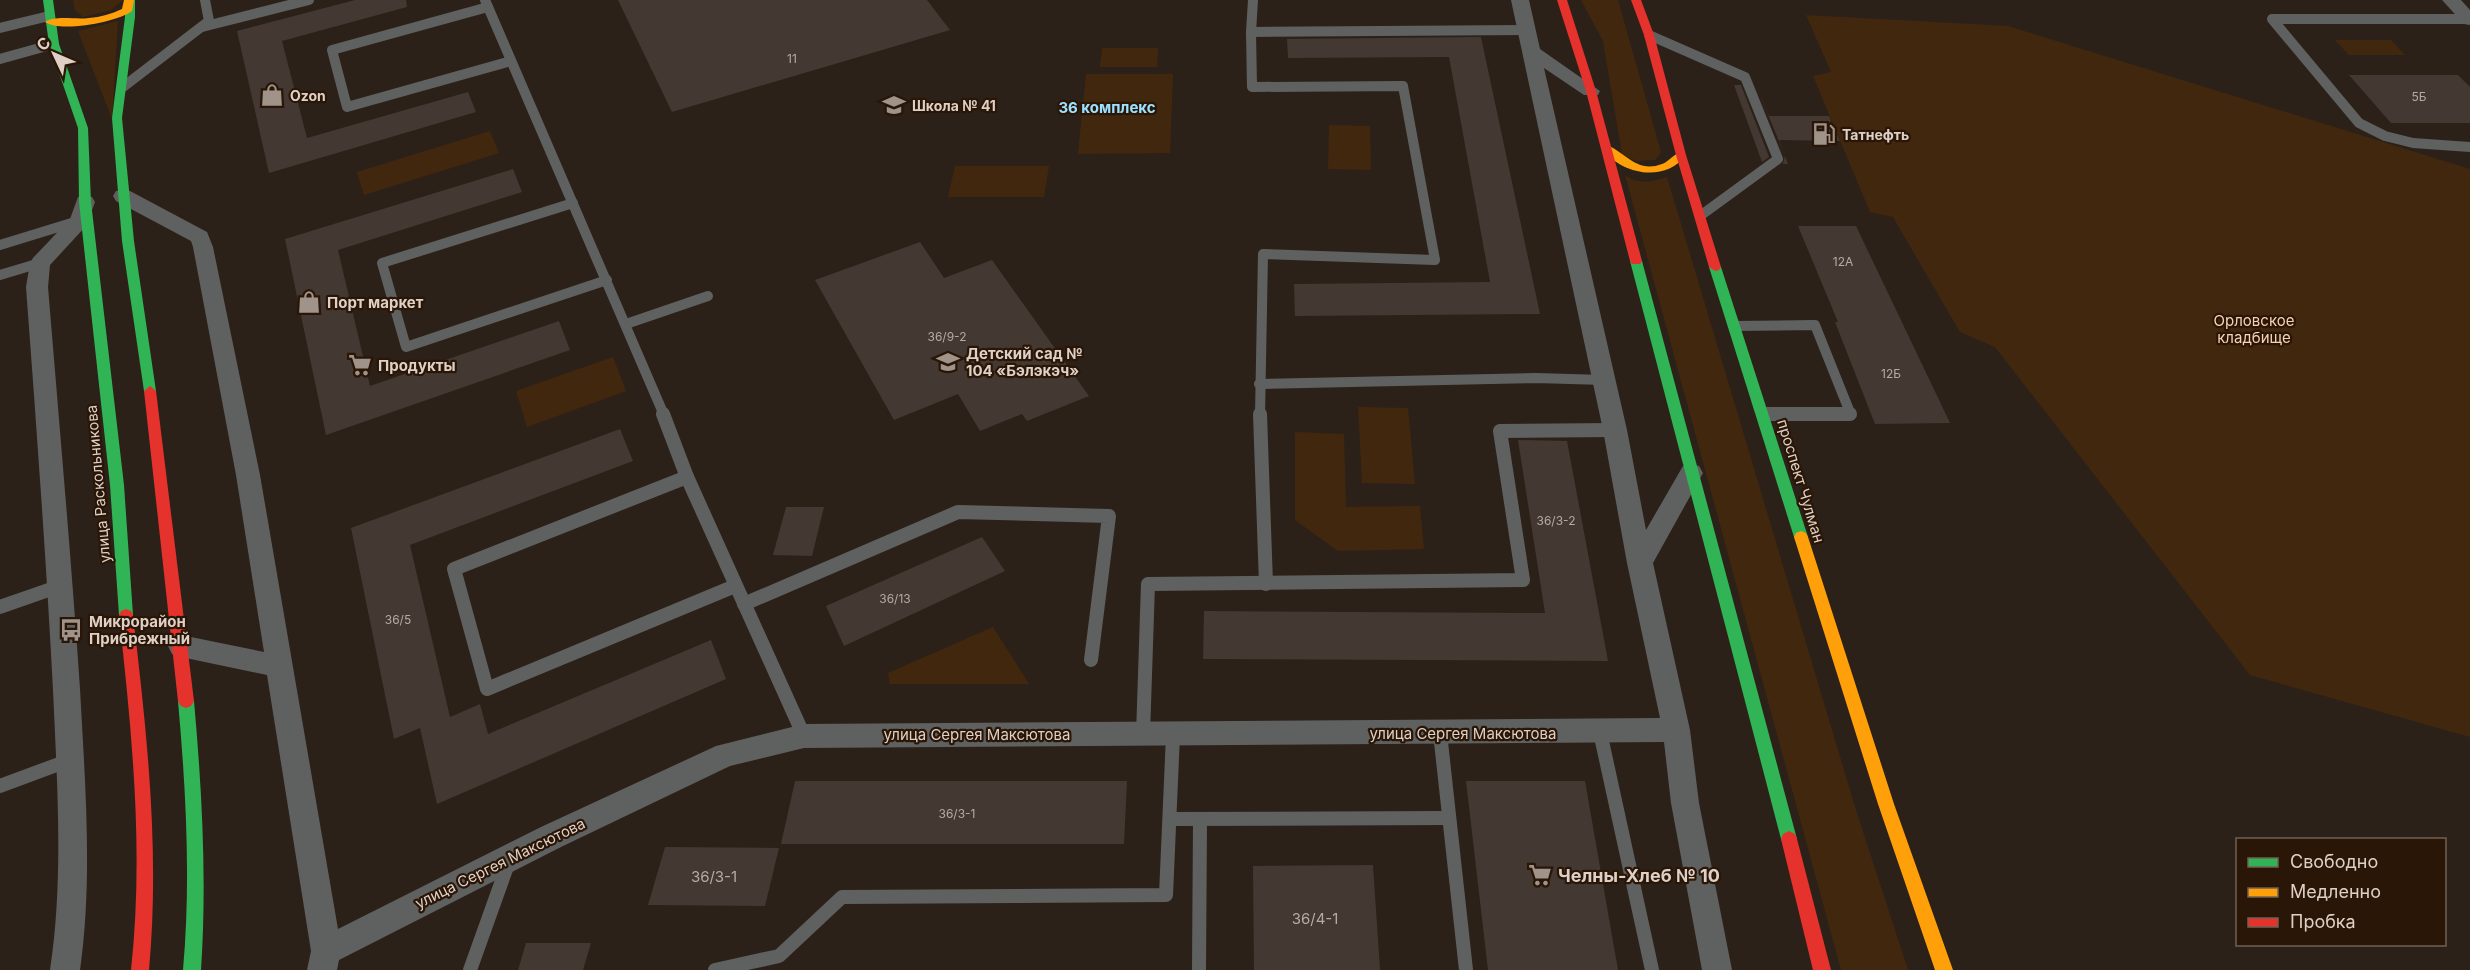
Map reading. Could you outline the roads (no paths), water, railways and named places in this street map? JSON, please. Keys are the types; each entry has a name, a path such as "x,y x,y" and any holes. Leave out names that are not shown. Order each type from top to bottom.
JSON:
{"street":[{"name":"улица Раскольникова","path":"48,0 54,44 83,128 82,212 116,473 125,606 145,791 145,932 141,970"},
{"path":"49,19 82,24 102,22 127,11 129,0"},
{"path":"129,0 130,17 117,118 123,196 181,646 195,800 195,939 192,970"},
{"path":"1520,0 1615,430 1640,563 1676,730 1685,804 1717,970"},
{"path":"1562,0 1591,91 1690,473 1762,730 1822,970"},
{"name":"проспект Чулман","path":"1636,0 1649,35 1681,155 1734,326 1886,804 1944,970"},
{"path":"2451,0 2470,19"},
{"path":"1532,52 1591,91"},
{"path":"1606,148 1616,159 1633,168 1667,167 1678,160 1681,155"},
{"path":"123,196 200,237 204,247 248,475 324,961"},
{"path":"65,970 72,922 70,760 60,586 37,287 40,263 82,212"},
{"path":"1640,563 1690,473"},
{"path":"181,646 278,666"},
{"name":"улица Сергея Максютова","path":"324,961 510,857 726,754 804,736 1676,730"}],"lane":[{"path":"120,89 209,21 205,0"},
{"path":"201,28 309,0"},
{"path":"1252,0 1252,87 1403,86 1435,260 1263,254 1259,384 1266,584"},
{"path":"511,61 347,107 332,50 487,4 626,324 687,477 804,736"},
{"path":"0,28 49,19"},
{"path":"2470,19 2272,20 2359,123 2376,132 2419,145 2470,147"},
{"path":"1251,32 1527,30"},
{"path":"1649,35 1745,77 1778,159 1700,216"},
{"path":"0,59 54,44"},
{"path":"573,202 382,263 406,347 606,280"},
{"path":"0,245 82,212"},
{"path":"0,275 40,263"},
{"path":"626,324 708,296"},
{"path":"1734,326 1815,325 1851,415 1763,414"},
{"path":"1259,384 1536,378 1604,380"},
{"path":"1143,735 1148,584 1523,580 1500,431 1615,430"},
{"path":"687,477 454,569 487,689 735,585"},
{"path":"744,604 958,512 1109,516 1091,660"},
{"path":"0,607 60,586"},
{"path":"1600,732 1652,970"},
{"path":"1440,733 1466,970"},
{"path":"715,970 779,956 842,897 1166,895 1173,735"},
{"path":"0,786 70,760"},
{"path":"1170,819 1449,818"},
{"path":"1199,970 1200,819"},
{"path":"470,970 510,857"}],"place":[{"name":"Ozon","path":"272,95"},
{"name":"Школа № 41","path":"894,105"},
{"name":"Татнефть","path":"1824,134"},
{"name":"Порт маркет","path":"309,302"},
{"name":"Детский сад № 104 «Бэлэкэч»","path":"948,362"},
{"name":"Продукты","path":"360,365"},
{"name":"Микрорайон Прибрежный","path":"71,630"},
{"name":"Челны-Хлеб № 10","path":"1540,875"}],"district":[{"name":"36 комплекс","path":"1107,107"}],"park label":[{"name":"Орловское кладбище","path":"2254,328"}]}
